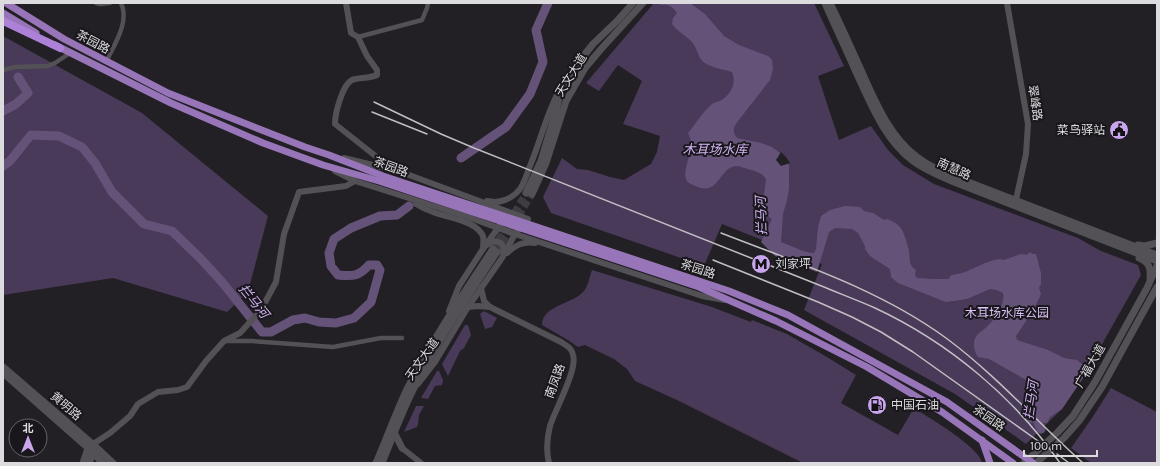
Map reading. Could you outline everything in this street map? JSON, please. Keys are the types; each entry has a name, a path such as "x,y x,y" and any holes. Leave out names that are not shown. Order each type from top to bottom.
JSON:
{"highway":[{"path":"3,21 60,48"}],"main road":[{"name":"茶园路","path":"6,3 64,39 168,93 305,147 330,155 381,179"},
{"name":"天文大道","path":"526,192 541,161 556,111 561,88 578,62 593,44 617,21 632,3"},
{"name":"天文大道","path":"526,192 546,164 566,101 585,68 643,3"},
{"name":"南慧路","path":"825,3 874,110 885,130 897,146 913,161 932,173 1157,255"},
{"name":"南慧路","path":"830,3 878,108 889,127 900,141 917,157 935,168 1015,203 1157,261"},
{"name":"茶园路","path":"3,13 60,48 171,104 264,143 323,165 381,179 700,285 729,291 780,311 947,402 1033,463"},
{"path":"1094,236 1122,251 1142,259 1148,264 1150,273 1147,288"},
{"path":"1118,240 1145,246 1157,243"},
{"name":"天文大道","path":"376,463 408,388 446,319 497,253"},
{"name":"天文大道","path":"382,463 412,392 451,323 497,253"},
{"name":"广福大道","path":"1024,463 1073,416 1095,382 1147,288 1157,266"},
{"name":"茶园路","path":"700,285 728,301 776,321 867,367 942,412 1013,463"},
{"name":"广福大道","path":"1036,463 1064,438 1079,421 1102,387 1156,288"},
{"name":"黄明路","path":"3,367 93,448 103,463"},
{"name":"黄明路","path":"3,374 113,463"},
{"path":"387,451 402,448 395,434"},
{"path":"982,440 990,463"},
{"path":"82,463 93,448"},
{"path":"89,463 93,448"}],"street":[{"path":"96,3 110,3"},
{"path":"106,62 120,32 124,19 121,3"},
{"path":"346,3 350,33 358,37 367,56 377,70 377,75 371,78 352,80 345,86 335,116 335,124 378,158 376,165"},
{"path":"358,37 422,20 428,3"},
{"name":"翠峰路","path":"1007,3 1028,124 1026,154 1015,203"},
{"path":"3,70 15,67 48,66 70,53"},
{"name":"茶园路","path":"330,155 401,172 528,219"},
{"name":"茶园路","path":"323,165 356,181 702,296 728,301"},
{"path":"93,448 130,416 138,404 158,392 178,390 187,387 206,361 224,341 240,333 261,310 276,282 284,234 300,192 346,186 356,181"},
{"path":"475,199 498,202 526,192"},
{"path":"395,194 433,212 473,226 483,237 483,249"},
{"path":"468,217 479,216 482,214 482,205 475,199"},
{"name":"天文大道","path":"446,319 459,286 509,212"},
{"name":"天文大道","path":"412,392 435,362 481,288 497,253 528,219"},
{"path":"483,249 489,242 499,242 504,248 497,253"},
{"path":"497,253 522,243 547,244"},
{"path":"481,288 484,301 490,307"},
{"path":"468,307 490,307"},
{"name":"南凤路","path":"490,307 561,342 570,348 574,356 573,368 550,426 547,439 547,454 549,463"},
{"path":"224,341 252,341 333,347 381,338 402,338"},
{"path":"402,448 421,463"}],"green space":[{"name":"木耳场水库公园","path":"654,3 814,3 844,66 818,76 839,140 871,126 888,150 903,165 934,184 1078,238 1101,251 1138,265 1141,275 1083,378 1062,409 1026,444 955,394 804,310 822,264 722,224 704,266 551,213 543,197 562,158 577,169 588,170 624,180 651,164 657,152 660,136 623,124 642,81 618,65 599,91 586,83"},
{"path":"3,36 142,113 268,216 248,292 227,312 113,278 3,295"},
{"path":"592,270 712,307 751,322 752,320 787,334 856,375 841,403 898,435 914,408 964,441 973,449 982,463 803,463 677,400 635,381 627,369 614,359 585,345 578,347 542,325 543,319 552,309 577,297 584,291"},
{"path":"484,311 497,318 492,327 485,329 480,314"},
{"path":"465,325 468,325 471,335 464,348 460,351 448,376 442,364"},
{"path":"437,371 439,371 443,380 442,385 435,386 428,399 421,398"},
{"path":"1111,388 1157,412 1157,463 1091,463 1071,448"},
{"path":"416,406 424,406 419,415 417,427 404,432"}],"water":[{"name":"木耳场水库","path":"659,3 690,3 705,14 724,36 739,45 768,56 772,60 773,69 770,80 738,121 734,128 734,133 737,138 772,147 780,153 789,165 789,188 783,214 781,242 803,251 814,253 816,249 818,227 821,216 830,210 845,206 860,207 864,211 873,213 884,220 887,219 899,226 903,231 909,250 910,263 916,270 915,275 917,278 949,279 950,276 965,272 990,261 1000,259 1004,260 1021,254 1027,255 1030,252 1032,254 1036,254 1041,273 1041,284 1039,288 1041,294 1034,309 1016,336 1017,340 1048,350 1064,358 1077,360 1084,367 1083,378 1062,409 1050,417 1047,423 1029,423 1027,418 1036,410 1031,403 1032,395 1028,381 989,359 978,357 976,354 974,345 976,336 987,327 998,313 1002,303 1003,293 990,289 967,299 946,302 898,283 891,277 890,269 870,256 858,233 852,229 835,228 829,232 817,272 775,256 761,242 772,219 765,211 764,195 766,179 761,174 756,171 736,166 726,171 711,187 698,187 686,180 685,175 691,146 691,140 688,133 709,106 720,101 730,92 734,80 732,72 710,66 702,61 693,43 672,24 673,18 677,13 672,7 661,5"}],"pier":[{"path":"781,152 790,163 781,166 776,160"}],"waterway":[{"name":"拦马河","path":"461,158 506,127 530,94 543,62 536,30 548,3"},
{"name":"拦马河","path":"3,111 16,104 28,93 18,77"},
{"name":"拦马河","path":"3,166 10,161 31,135 59,136 82,147 95,163 112,192 144,224 172,231 222,282 262,332 271,332 293,320 305,318 319,322 336,323 354,318 371,302 380,270 377,265 369,265 362,272 355,275 338,275 331,266 329,253 334,239 351,228 380,216 397,215 409,206"},
{"name":"拦马河","path":"1041,410 1038,422 1041,429"}],"tunnel":[{"path":"493,249 526,193"},
{"path":"497,252 532,194"}],"railway":[{"path":"374,102 474,148 854,299 902,322 928,337 978,374 1022,416 1060,463"},
{"path":"372,112 427,134"},
{"path":"721,233 837,278 866,291 920,321 946,338 982,367 1083,463"},
{"path":"713,260 818,302 881,332 913,352 1041,443"},
{"path":"1057,454 1069,463"}],"place":[{"name":"菜鸟驿站","path":"1119,130"},
{"name":"刘家坪","path":"761,264"},
{"name":"中国石油","path":"877,405"}]}
